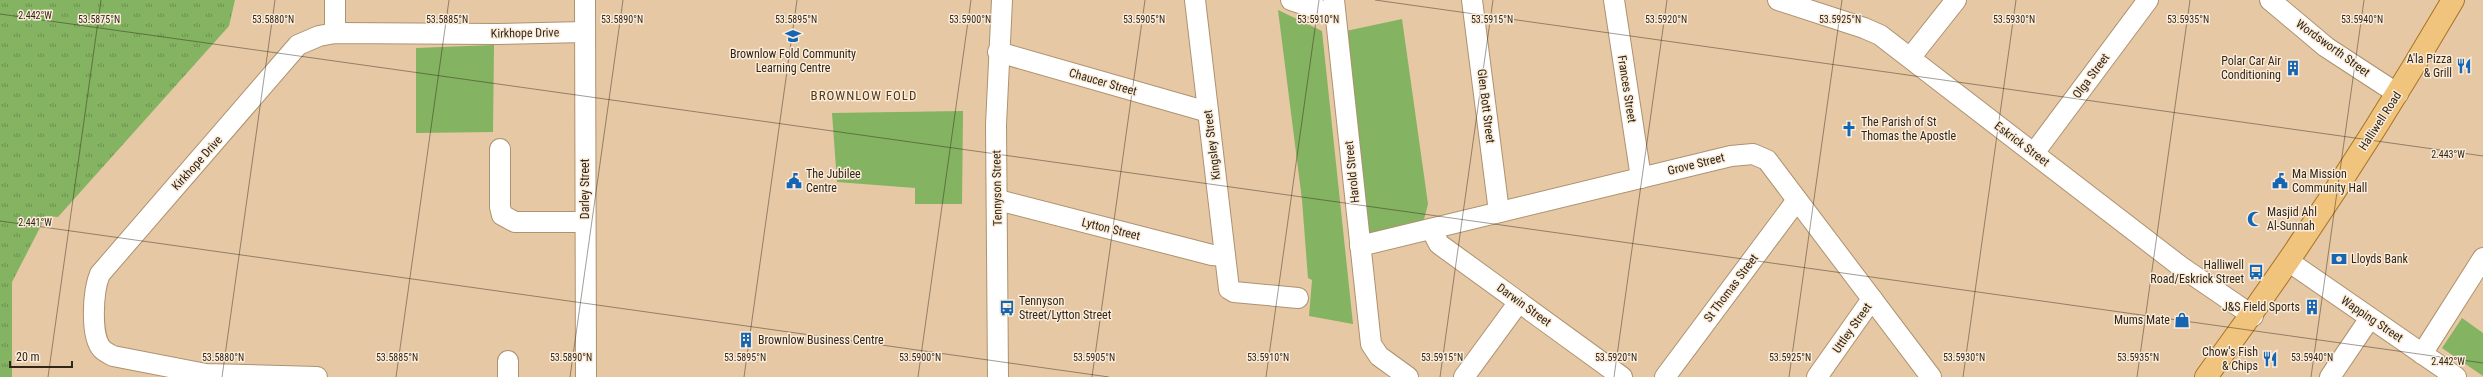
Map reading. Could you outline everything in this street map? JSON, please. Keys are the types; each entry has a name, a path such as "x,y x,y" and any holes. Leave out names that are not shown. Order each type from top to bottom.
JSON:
{"main road":[{"name":"Halliwell Road","path":"2206,377 2253,316 2398,94 2453,0"}],"street":[{"path":"335,0 335,33"},
{"name":"Darley Street","path":"585,0 586,377"},
{"name":"Tennyson Street","path":"998,377 998,52 1002,0"},
{"name":"Kingsley Street","path":"1195,0 1229,289 1234,292 1298,298"},
{"path":"1290,0 1334,8"},
{"name":"Glen Bott Street","path":"1472,0 1499,212"},
{"name":"Frances Street","path":"1614,0 1642,178"},
{"name":"Eskrick Street","path":"1779,0 1864,28 1880,35 2180,266 2253,316"},
{"path":"1910,58 1956,0"},
{"name":"Olga Street","path":"2034,153 2148,0"},
{"name":"Wordsworth Street","path":"2270,0 2326,46 2398,94"},
{"name":"Harold Street","path":"1334,8 1371,344 1379,356 1408,377"},
{"name":"Kirkhope Drive","path":"317,377 206,374 113,356 102,349 97,339 95,294 97,281 107,264 298,45 318,36 335,33 585,32"},
{"name":"Chaucer Street","path":"998,52 1208,112"},
{"path":"500,149 500,208 502,215 514,222 586,222"},
{"name":"Grove Street","path":"1360,246 1731,156 1753,154 1767,160 1931,377"},
{"name":"Lytton Street","path":"998,200 1212,255 1225,256"},
{"name":"St Thomas Street","path":"1665,377 1798,200"},
{"name":"Darwin Street","path":"1431,229 1439,244 1622,377"},
{"path":"2422,354 2483,258"},
{"name":"Wapping Street","path":"2288,261 2456,377"},
{"name":"Uttley Street","path":"1817,377 1872,299"},
{"path":"1464,377 1519,302"},
{"path":"2330,377 2370,318"}],"green space":[{"path":"0,0 235,0 229,26 58,217 46,216 12,282 12,377 0,377"},
{"path":"1278,10 1322,31 1353,324 1309,316 1312,280 1308,278 1302,200"},
{"path":"1402,19 1428,204 1421,231 1383,240 1358,230 1346,31"},
{"path":"494,45 493,132 416,133 416,48"},
{"path":"963,111 962,204 915,204 915,188 837,182 832,113"},
{"path":"2462,318 2483,333 2483,376 2442,348"}],"place":[{"name":"Brownlow Fold Community Learning Centre","path":"793,36"},
{"name":"A'la Pizza & Grill","path":"2464,66"},
{"name":"Polar Car Air Conditioning","path":"2293,68"},
{"name":"The Parish of St Thomas the Apostle","path":"1849,129"},
{"name":"The Jubilee Centre","path":"794,181"},
{"name":"Ma Mission Community Hall","path":"2280,181"},
{"name":"Masjid Ahl Al-Sunnah","path":"2255,219"},
{"name":"Lloyds Bank","path":"2339,259"},
{"name":"Halliwell Road/Eskrick Street","path":"2256,272"},
{"name":"J&S Field Sports","path":"2312,307"},
{"name":"Tennyson Street/Lytton Street","path":"1007,308"},
{"name":"Mums Mate","path":"2182,320"},
{"name":"Brownlow Business Centre","path":"746,340"},
{"name":"Chow's Fish & Chips","path":"2270,359"}],"district":[{"name":"BROWNLOW FOLD","path":"864,95"}]}
